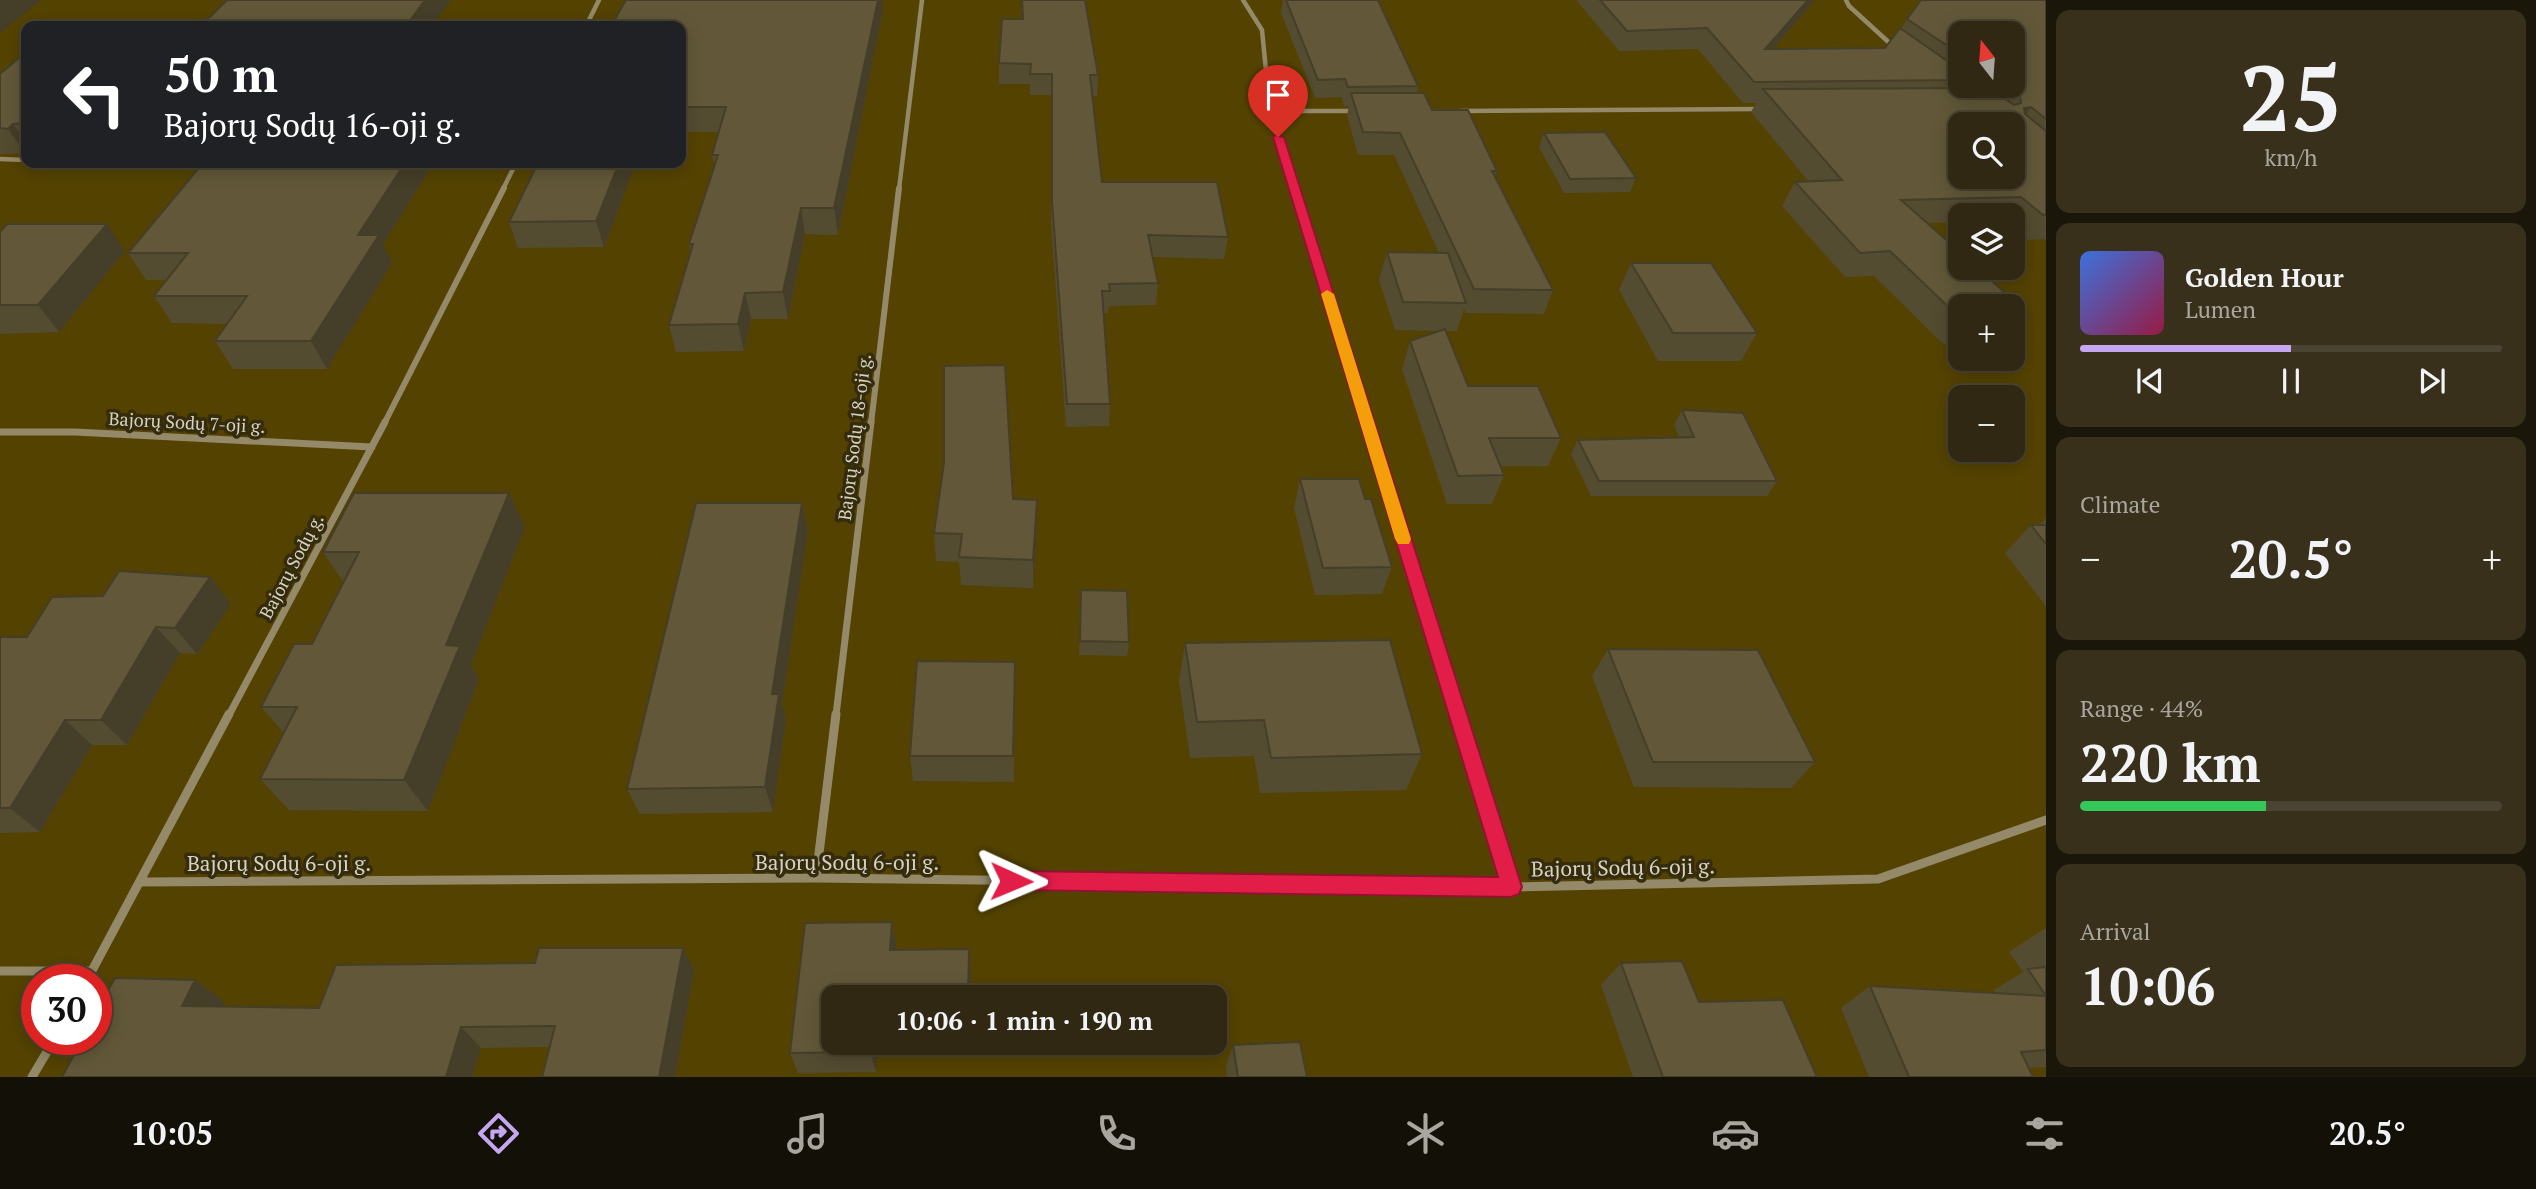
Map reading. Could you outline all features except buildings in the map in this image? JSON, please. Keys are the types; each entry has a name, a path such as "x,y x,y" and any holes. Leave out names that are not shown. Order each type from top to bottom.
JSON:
{"street":[{"path":"588,21 599,0"},
{"name":"Bajorų Sodų 18-oji g.","path":"816,878 922,0"},
{"path":"1243,0 1262,30 1270,111 1511,887"},
{"path":"1846,0 1900,51"},
{"path":"1446,111 1773,109"},
{"path":"1270,111 1365,111"},
{"path":"0,159 21,160"},
{"name":"Bajorų Sodų g.","path":"96,964 372,447 513,168"},
{"name":"Bajorų Sodų 7-oji g.","path":"0,432 88,433 372,447"},
{"name":"Bajorų Sodų 6-oji g.","path":"141,882 816,878 1511,887 1878,879 2046,820"},
{"path":"0,971 21,972"},
{"path":"32,1077 45,1055"}],"shaded area":[{"path":"0,0 2046,0 2046,1077 0,1077"}],"slow traffic":[{"path":"1327,294 1403,539"}],"route":[{"path":"1011,881 1511,887 1278,137"}]}
